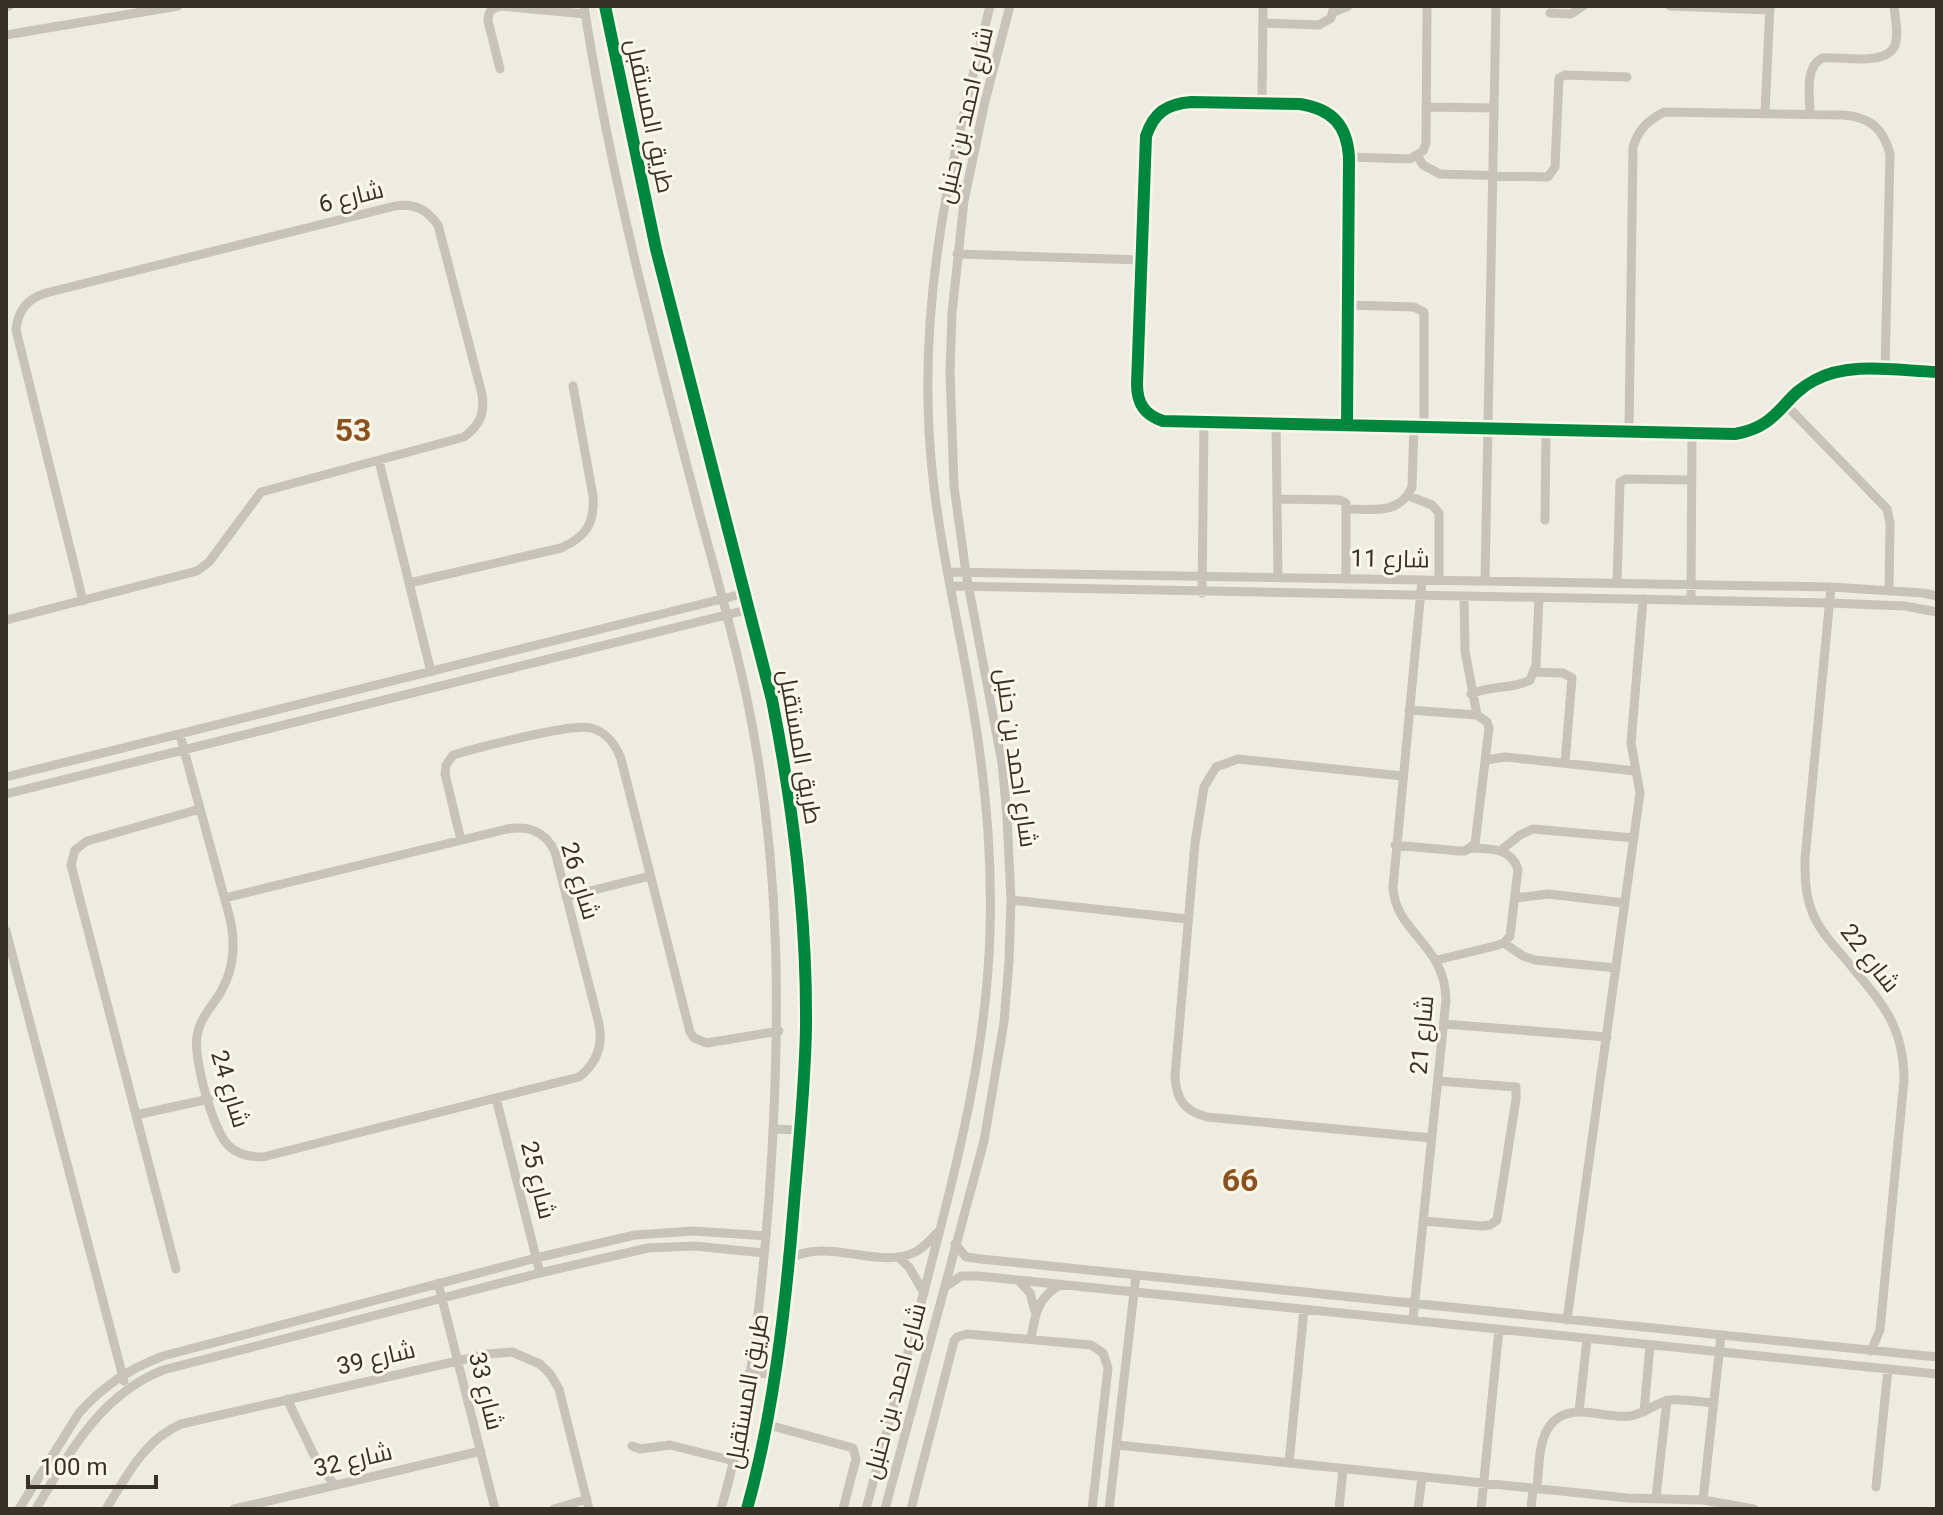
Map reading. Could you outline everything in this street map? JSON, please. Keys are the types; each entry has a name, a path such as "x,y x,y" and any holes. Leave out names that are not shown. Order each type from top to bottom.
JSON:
{"street":[{"path":"6,35 178,6"},
{"name":"طريق المستقبل","path":"605,6 656,249 746,593 783,753 799,892 806,1027 791,1237 774,1374 747,1509"},
{"name":"شارع احمد بن حنبل","path":"866,1509 963,1137 977,1070 986,1002 990,865 986,797 936,502 929,432 927,360 931,289 940,219 990,6"},
{"name":"شارع احمد بن حنبل","path":"885,1509 984,1141 1004,1022 1011,900 1007,817 1002,763 966,573 954,486 950,412 957,254 973,151 1010,6"},
{"path":"1262,103 1263,6"},
{"path":"1263,23 1319,25 1331,18 1334,9 1348,6"},
{"path":"1485,581 1496,6"},
{"path":"1550,13 1571,14 1583,6"},
{"path":"1670,6 1770,8 1765,113"},
{"path":"1810,114 1810,74 1816,61 1829,57 1878,59 1888,55 1895,47 1894,6"},
{"path":"1349,157 1410,159 1418,157 1426,143 1430,7"},
{"path":"500,69 488,21 492,8 584,10"},
{"name":"طريق المستقبل","path":"584,10 616,180 746,693 766,818 776,931 779,1031 774,1129 766,1236 749,1373 734,1461 721,1509"},
{"path":"1418,157 1430,171 1440,174 1542,179 1553,173 1555,167 1558,82 1562,75 1627,77"},
{"path":"1347,425 1349,157 1348,141 1342,126 1330,113 1316,106 1300,104 1175,103 1161,110 1151,122 1146,136 1137,394 1145,412 1163,421 1735,434 1763,426 1811,381 1824,375 1852,370 1937,372"},
{"path":"1426,107 1494,108"},
{"path":"1629,431 1633,147 1638,132 1649,120 1664,112 1860,116 1875,124 1886,137 1890,154 1885,371"},
{"name":"شارع 6","path":"6,620 83,601 203,567 255,499 269,488 464,437 474,430 484,407 438,225 430,215 420,207 408,204 395,206 36,296 21,310 16,330 83,601"},
{"path":"957,254 1142,260"},
{"path":"1347,509 1394,508 1409,496 1419,426 1424,312 1414,307 1348,305"},
{"path":"409,583 561,548 577,541 589,529 594,513 593,496 573,386"},
{"path":"1786,405 1887,509 1890,523 1889,591"},
{"path":"1202,593 1204,422"},
{"path":"1276,423 1278,578"},
{"path":"1545,520 1546,429"},
{"path":"1691,600 1692,433"},
{"path":"379,461 431,672"},
{"path":"1617,583 1620,482 1626,479 1692,480"},
{"path":"1409,496 1432,505 1439,513 1439,580"},
{"path":"1277,499 1340,500 1346,503 1346,579"},
{"name":"شارع 11","path":"948,572 1831,587 1937,596"},
{"path":"1002,573 1002,588"},
{"name":"شارع 21","path":"1413,1319 1446,986 1437,960 1397,910 1393,887 1422,580"},
{"name":"شارع 11","path":"950,586 1829,603 1905,606 1937,612"},
{"name":"شارع 22","path":"1831,587 1805,859 1805,888 1813,916 1890,1016 1904,1058 1880,1330 1871,1351"},
{"path":"9,775 746,593"},
{"path":"1464,597 1465,651 1477,715"},
{"path":"1471,694 1493,686 1521,685 1530,680 1535,672 1539,598"},
{"path":"1567,1320 1640,793 1631,743 1643,599"},
{"path":"6,794 750,609"},
{"path":"1535,672 1563,673 1572,678 1565,763"},
{"path":"403,679 407,694"},
{"path":"1409,710 1477,715 1487,722 1489,728 1478,838 1471,848"},
{"path":"461,840 445,774 450,758 587,727 606,736 619,752 687,1022 694,1038 707,1043 779,1031"},
{"name":"شارع 24","path":"180,734 233,926 233,959 223,989 203,1017 196,1041 222,1139 238,1153 256,1157 496,1098"},
{"path":"1486,760 1506,757 1636,771"},
{"path":"1402,776 1261,759 1238,759 1216,767 1204,787 1188,919 1175,1092 1183,1105 1207,1117 1432,1138"},
{"path":"176,1269 73,875 72,857 87,841 200,809"},
{"name":"شارع 26","path":"225,898 514,828 523,827 539,832 555,852 601,1033 598,1052 589,1068 579,1077 496,1098"},
{"path":"1501,850 1533,829 1634,838"},
{"path":"1395,845 1459,851 1471,848 1501,850 1515,861 1518,869 1510,936 1504,943 1437,960"},
{"path":"566,897 650,876"},
{"path":"1515,898 1548,894 1625,903"},
{"path":"1011,900 1188,919"},
{"path":"6,931 121,1375 128,1388"},
{"path":"1504,943 1535,960 1616,968"},
{"path":"1444,1024 1607,1037"},
{"path":"1423,1221 1482,1226 1497,1220 1516,1099 1516,1087 1438,1081"},
{"name":"شارع 25","path":"496,1098 540,1273"},
{"path":"136,1115 209,1099"},
{"path":"774,1129 800,1130"},
{"path":"963,1137 984,1141"},
{"path":"19,1509 79,1413 121,1375 150,1361 438,1283 655,1232 706,1231 766,1236"},
{"path":"789,1259 811,1250 898,1257 918,1251 940,1231"},
{"path":"791,1237 811,1250"},
{"path":"955,1244 966,1257 981,1259 1937,1357"},
{"path":"36,1509 85,1430 128,1388 163,1370 540,1273 666,1246 764,1253"},
{"path":"898,1257 909,1267 924,1293"},
{"path":"978,1276 981,1259"},
{"path":"1109,1509 1136,1275"},
{"path":"943,1289 961,1276 978,1276 1937,1374"},
{"path":"1018,1280 1030,1293 1035,1311 1031,1339"},
{"name":"شارع 33","path":"438,1283 495,1509"},
{"path":"1035,1311 1048,1292 1061,1284"},
{"path":"1289,1463 1304,1309"},
{"path":"1481,1509 1499,1329"},
{"path":"911,1509 954,1341 967,1334 1091,1345 1103,1353 1107,1360 1092,1509"},
{"path":"1703,1500 1721,1336"},
{"path":"1579,1412 1587,1339"},
{"path":"1644,1412 1650,1345"},
{"name":"شارع 39","path":"106,1509 143,1451 164,1433 191,1422 497,1352 512,1352 546,1369 562,1396 588,1504"},
{"path":"1876,1487 1888,1369"},
{"path":"749,1373 774,1374"},
{"path":"287,1399 314,1455 334,1485"},
{"path":"1531,1509 1542,1437 1546,1429 1561,1417 1579,1412 1627,1416 1644,1412 1667,1400 1714,1403"},
{"path":"1656,1497 1667,1400"},
{"path":"765,1424 853,1448 856,1459 843,1509"},
{"path":"884,1442 901,1447"},
{"path":"632,1446 640,1449 670,1445 734,1461"},
{"path":"1117,1445 1628,1498 1703,1500 1754,1509"},
{"name":"شارع 32","path":"234,1509 481,1451"},
{"path":"1339,1509 1343,1469"},
{"path":"1418,1509 1422,1477"},
{"path":"1626,1509 1628,1498"},
{"path":"554,1509 588,1504"}],"cycle path":[{"path":"605,6 656,249 772,700 792,821 801,904 806,986 805,1050 790,1251 771,1400 747,1509"},
{"path":"1347,425 1349,157 1341,127 1321,110 1300,104 1191,102 1162,111 1146,136 1137,384 1143,408 1163,421 1735,434 1762,425 1804,387 1829,374 1875,368 1937,372"}],"district":[{"name":"53","path":"353,430"},
{"name":"66","path":"1240,1180"}]}
